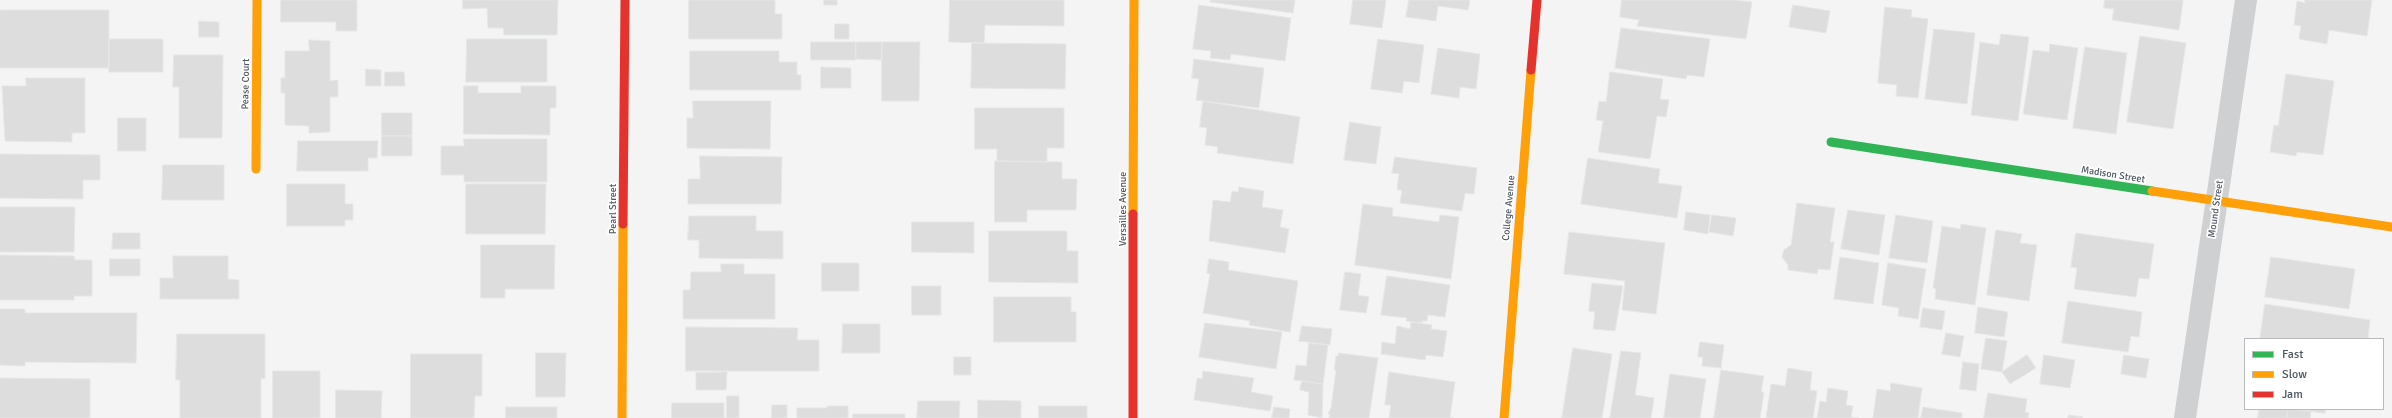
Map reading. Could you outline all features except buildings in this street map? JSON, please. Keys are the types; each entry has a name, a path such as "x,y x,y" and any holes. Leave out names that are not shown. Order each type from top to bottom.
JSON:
{"street":[{"name":"Pease Court","path":"256,169 257,0"},
{"name":"Pearl Street","path":"622,418 625,0"},
{"name":"Versailles Avenue","path":"1133,418 1134,0"},
{"name":"College Avenue","path":"1504,418 1537,0"},
{"name":"Mound Street","path":"2185,418 2246,0"},
{"name":"Madison Street","path":"1831,142 2217,202 2392,227"}],"traffic: fast":[{"path":"1831,142 2152,191"}],"traffic: slow":[{"path":"256,169 257,0"},
{"path":"1133,214 1134,0"},
{"path":"1504,418 1531,70"},
{"path":"2152,191 2392,227"},
{"path":"622,418 623,224"}],"traffic: jam":[{"path":"623,224 625,0"},
{"path":"1531,70 1537,0"},
{"path":"1133,214 1133,418"}]}
